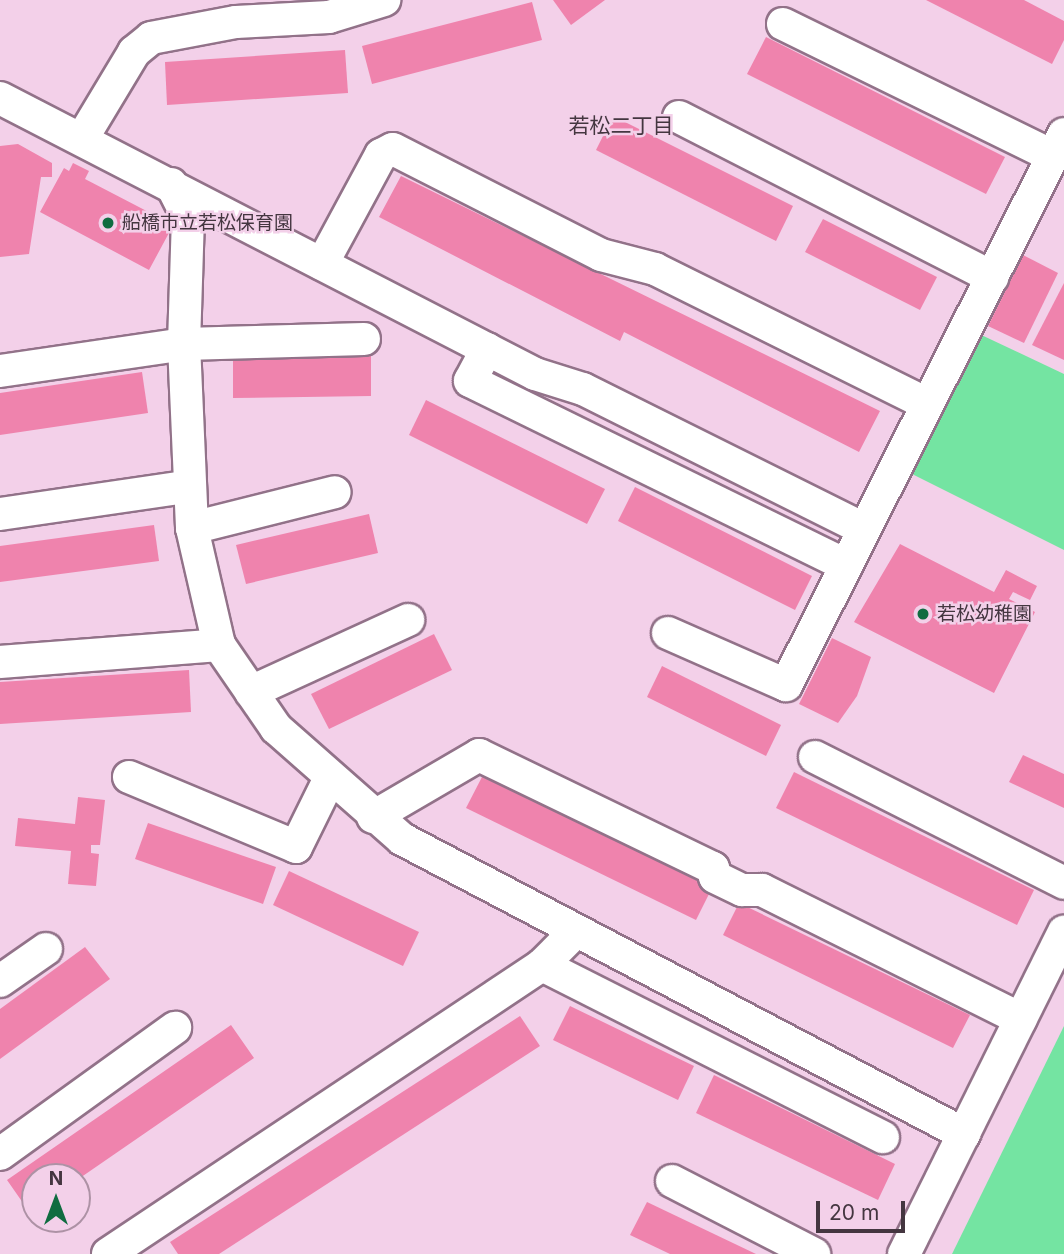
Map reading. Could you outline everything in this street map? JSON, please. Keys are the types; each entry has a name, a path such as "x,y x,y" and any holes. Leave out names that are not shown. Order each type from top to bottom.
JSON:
{"street":[{"path":"83,137 134,52 151,37 236,22 329,17 384,0"},
{"path":"668,633 786,685 1058,145 783,24"},
{"path":"0,98 83,137 486,349 583,389 864,529"},
{"path":"679,117 992,277"},
{"path":"322,264 381,155 393,149 601,255 655,269 927,404"},
{"path":"172,184 188,217 184,344 186,487 192,528 219,645 276,728 329,780 373,817 481,885 964,1134"},
{"path":"0,371 184,344 364,339"},
{"path":"486,349 470,381 846,565"},
{"path":"0,514 186,487"},
{"path":"192,528 335,492"},
{"path":"251,692 408,620"},
{"path":"0,662 219,645"},
{"path":"373,817 479,755 713,868 715,877 742,890 762,890 1021,1019"},
{"path":"815,757 1064,883"},
{"path":"129,777 296,847 329,780"},
{"path":"904,1254 1064,932"},
{"path":"108,1254 541,965 574,933"},
{"path":"0,981 46,949"},
{"path":"541,965 883,1137"},
{"path":"0,1154 175,1028"},
{"path":"853,1122 871,1086"},
{"path":"672,1181 814,1254"}],"green space":[{"path":"975,332 1064,374 1064,550 906,471"},
{"path":"1064,1026 1064,1254 952,1254"}],"building":[{"path":"553,0 605,0 571,25"},
{"path":"926,0 1024,0 1064,21 1064,40 1052,64"},
{"path":"532,2 542,40 372,84 362,46"},
{"path":"766,37 1005,157 986,194 747,74"},
{"path":"345,50 348,93 167,105 165,62"},
{"path":"613,116 793,206 776,241 596,150"},
{"path":"18,144 52,163 52,177 41,177 29,254 0,257 0,146"},
{"path":"73,163 89,171 85,179 162,219 159,225 170,231 149,270 40,212 64,168 69,171"},
{"path":"401,176 880,411 859,452 624,332 620,341 379,217"},
{"path":"823,219 937,277 920,310 805,252"},
{"path":"1023,255 1058,273 1024,343 988,326"},
{"path":"1064,283 1064,360 1032,345"},
{"path":"371,353 371,396 233,398 233,355"},
{"path":"142,372 148,413 0,435 0,393"},
{"path":"426,400 605,489 587,524 409,435"},
{"path":"635,487 812,576 795,610 618,521"},
{"path":"369,514 378,553 246,584 236,545"},
{"path":"154,525 159,561 0,582 0,546"},
{"path":"900,544 994,592 1006,570 1037,586 1030,600 1013,592 1009,599 1035,612 994,693 854,622"},
{"path":"434,634 452,670 329,729 311,694"},
{"path":"832,638 871,657 857,696 838,723 799,704"},
{"path":"662,666 781,725 766,756 647,697"},
{"path":"189,670 191,712 0,724 0,682"},
{"path":"1023,755 1064,774 1064,808 1009,782"},
{"path":"794,772 1034,890 1017,925 776,808"},
{"path":"483,775 712,888 696,920 466,808"},
{"path":"78,797 105,800 100,845 91,845 91,853 99,854 96,886 68,884 71,851 15,846 18,818 75,824"},
{"path":"148,823 276,867 263,904 135,859"},
{"path":"289,871 419,932 403,966 273,905"},
{"path":"739,903 970,1015 953,1048 723,935"},
{"path":"85,947 110,979 0,1059 0,1009"},
{"path":"570,1006 694,1066 678,1100 553,1040"},
{"path":"520,1016 540,1046 219,1254 178,1254 170,1242"},
{"path":"231,1025 254,1058 91,1170 91,1163 32,1163"},
{"path":"714,1075 895,1164 878,1200 696,1113"},
{"path":"21,1170 21,1200 7,1180"},
{"path":"647,1202 756,1254 670,1254 630,1235"}],"place":[{"name":"船橋市立若松保育園","path":"108,223"},
{"name":"若松幼稚園","path":"923,614"}],"district":[{"name":"若松二丁目","path":"621,126"}]}
